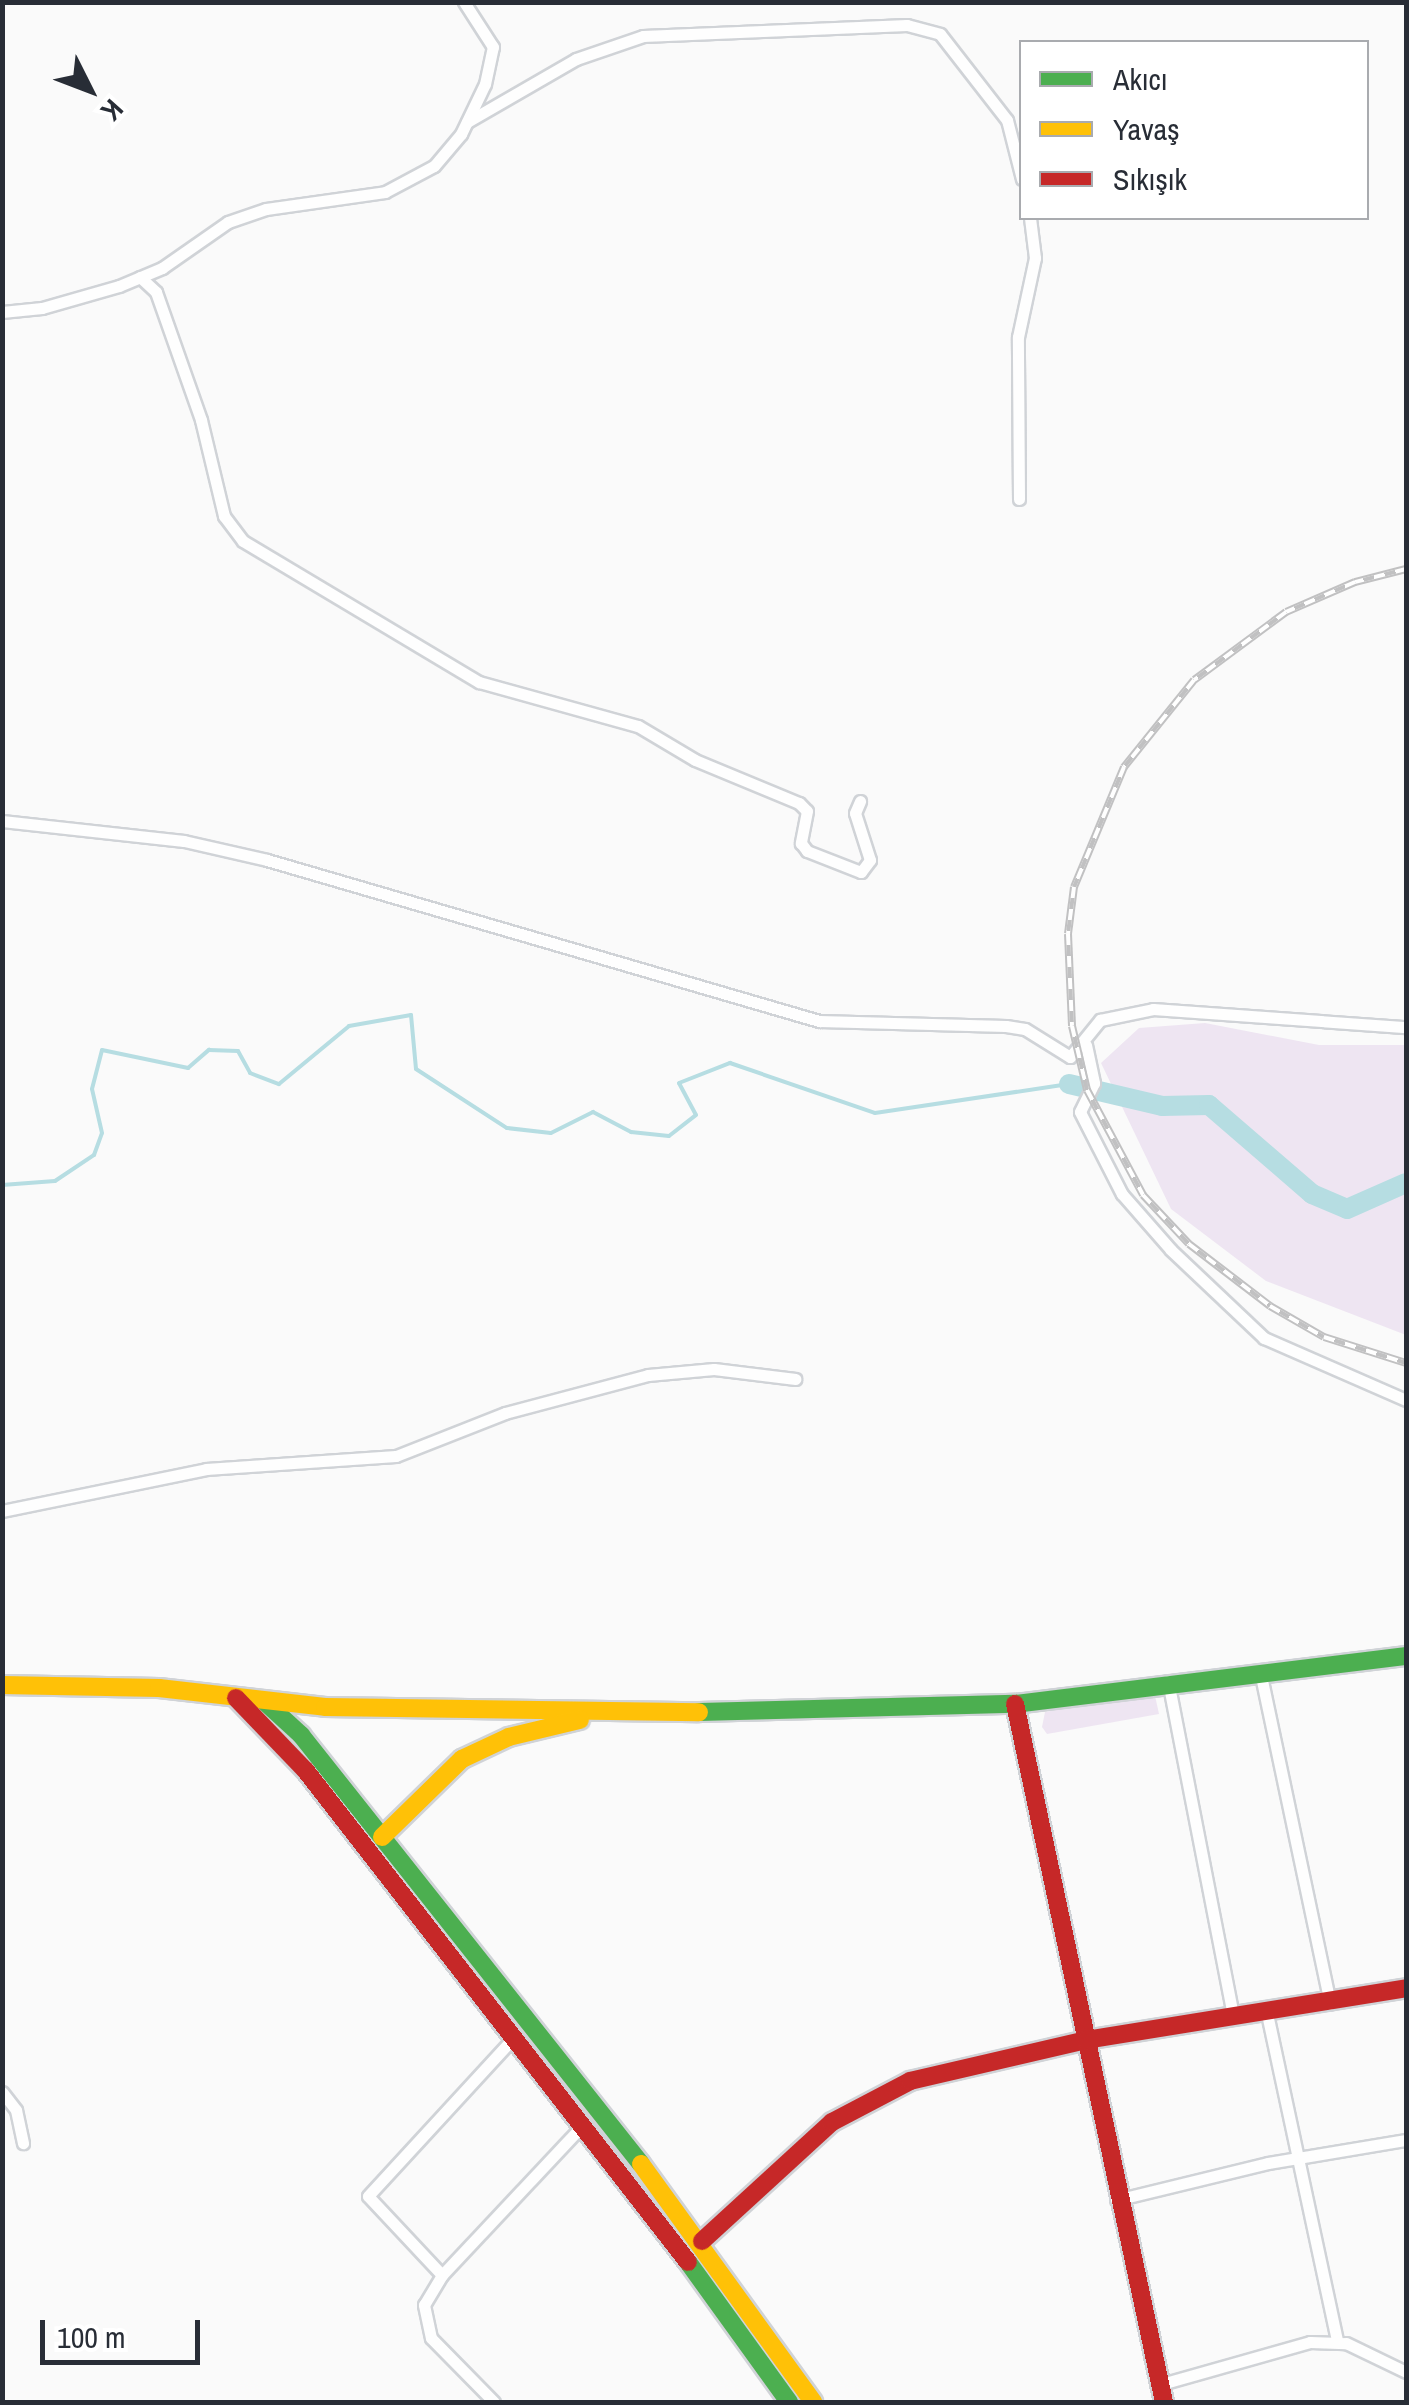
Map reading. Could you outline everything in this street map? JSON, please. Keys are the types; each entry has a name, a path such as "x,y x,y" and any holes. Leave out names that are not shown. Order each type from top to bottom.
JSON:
{"main road":[{"path":"2,1685 159,1688 265,1702 615,1713 1015,1704 1168,1681 1406,1656"},
{"path":"236,1698 306,1771 583,2125 789,2402"},
{"path":"265,1702 301,1736 702,2241 812,2402"},
{"path":"1015,1704 1116,2200 1161,2394"},
{"path":"382,1837 462,1759 509,1736 615,1713"},
{"path":"702,2241 791,2155 854,2106 910,2081 1086,2040 1232,2014 1330,2004 1406,1988"}],"street":[{"path":"2,312 42,308 140,277 228,222 266,209 384,192 434,166 467,122 485,84 493,47 464,2"},
{"path":"467,122 576,60 643,36 906,25 940,34 1007,120 1019,168"},
{"path":"1019,499 1018,337 1035,258 1030,220"},
{"path":"140,277 156,292 201,420 224,516 243,541 480,682 638,726 695,760 799,802 807,811 801,843 807,851 861,872 870,860 856,813 860,802"},
{"path":"2,821 184,841 266,860 658,970 792,1017 1006,1026 1026,1030 1070,1058 1086,1045 1100,1020 1153,1009 1406,1027"},
{"path":"1086,1045 1094,1082 1080,1112 1122,1194 1172,1250 1264,1338 1406,1400"},
{"path":"2,1511 206,1469 396,1456 505,1413 648,1376 714,1369 796,1379"},
{"path":"1260,1672 1330,2004"},
{"path":"1168,1681 1232,2014"},
{"path":"1266,2009 1337,2341"},
{"path":"442,2275 368,2196 514,2037"},
{"path":"2,2092 16,2110 24,2142"},
{"path":"494,2402 425,2328 424,2305 442,2275 583,2125"},
{"path":"1116,2200 1299,2158 1406,2140"},
{"path":"1161,2394 1310,2342 1337,2341 1406,2372"}],"shaded area":[{"path":"1205,1023 1319,1045 1406,1045 1406,1335 1266,1281 1171,1209 1101,1063 1139,1028"},
{"path":"1154,1691 1159,1714 1047,1734 1042,1727 1045,1712"}],"waterway":[{"path":"2,1185 55,1181 94,1155 102,1133 92,1089 102,1050 188,1068 209,1050 238,1051 250,1073 279,1084 349,1026 411,1015 416,1069 507,1128 551,1133 593,1112 631,1132 669,1136 696,1115 679,1083 730,1063 875,1113 1069,1084"},
{"path":"1069,1084 1162,1106 1209,1105 1312,1194 1347,1209 1406,1183"}],"railway":[{"path":"1406,569 1355,582 1286,612 1194,680 1124,767 1074,887 1068,934 1072,1026 1087,1090 1143,1195 1189,1244 1270,1306 1324,1337 1406,1363"}],"traffic: fast":[{"path":"699,1712 1015,1704 1406,1656"},
{"path":"265,1702 301,1735 641,2164"},
{"path":"688,2262 789,2402"}],"traffic: slow":[{"path":"2,1685 159,1688 325,1707 699,1712"},
{"path":"382,1837 462,1759 509,1737 580,1720"},
{"path":"641,2164 813,2402"}],"traffic: jam":[{"path":"236,1698 306,1771 688,2262"},
{"path":"1015,1704 1164,2402"},
{"path":"702,2241 832,2122 910,2081 1086,2040 1406,1988"}]}
